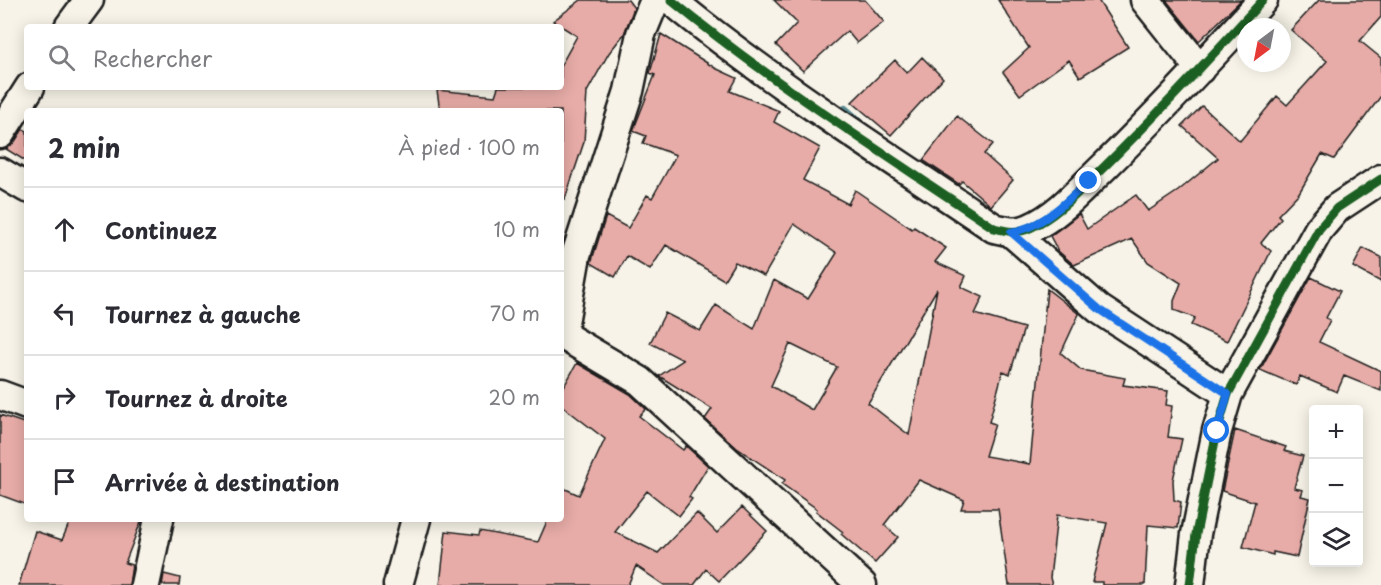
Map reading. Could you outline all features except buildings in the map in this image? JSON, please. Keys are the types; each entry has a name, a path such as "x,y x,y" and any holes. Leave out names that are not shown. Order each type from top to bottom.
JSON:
{"street":[{"path":"71,24 89,0"},
{"path":"564,318 576,255 629,91 641,34 655,0"},
{"path":"671,0 725,45 994,228 1011,232 1027,230 1044,221 1106,165 1200,69 1263,0"},
{"path":"1145,0 1200,69"},
{"path":"0,134 28,90"},
{"path":"0,172 24,186"},
{"path":"1190,585 1196,534 1217,431 1228,394 1319,229 1337,208 1381,179"},
{"path":"1011,232 1099,309 1228,394"},
{"path":"564,336 639,381 862,585"},
{"path":"0,395 24,404"},
{"path":"145,585 158,522"},
{"path":"398,585 415,522"}],"waterway":[{"path":"845,109 861,123"}],"cycle path":[{"path":"671,0 789,90 994,228 1008,231 1026,230 1040,223 1069,201 1165,105 1263,0"},
{"path":"1190,585 1196,534 1217,431 1228,394 1319,229 1337,208 1381,179"}],"route":[{"path":"1089,181 1044,221 1027,230 1011,232 1099,309 1228,394 1217,431"}]}
